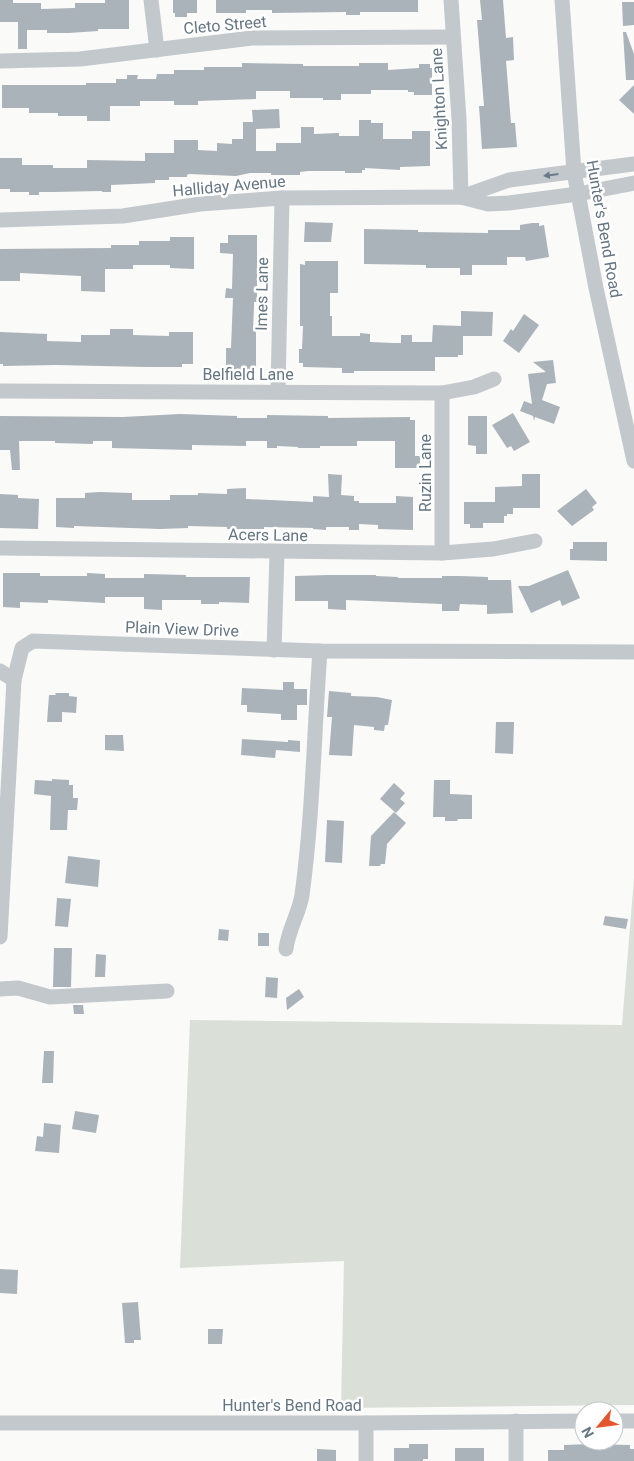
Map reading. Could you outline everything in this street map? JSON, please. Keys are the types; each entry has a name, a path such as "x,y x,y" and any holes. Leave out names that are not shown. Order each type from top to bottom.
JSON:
{"street":[{"path":"150,0 157,50"},
{"name":"Knighton Lane","path":"451,0 459,119 461,197"},
{"name":"Hunter's Bend Road","path":"562,0 574,172 596,288 634,462"},
{"name":"Cleto Street","path":"0,61 80,59 252,38 453,37"},
{"name":"Halliday Avenue","path":"461,197 509,180 634,164"},
{"name":"Halliday Avenue","path":"0,220 123,216 200,204 282,198 461,197 488,204 509,203 578,194 634,183"},
{"name":"Imes Lane","path":"278,391 282,198"},
{"name":"Belfield Lane","path":"0,391 442,393 474,387 494,379"},
{"name":"Ruzin Lane","path":"442,393 442,553"},
{"name":"Acers Lane","path":"0,548 442,553 493,550 535,541"},
{"path":"274,650 277,552"},
{"name":"Plain View Drive","path":"0,937 14,680 22,648 33,641 320,651 634,652"},
{"path":"286,949 288,935 302,897 320,651"},
{"path":"0,672 14,680"},
{"path":"0,989 18,988 50,996 167,991"},
{"path":"516,1421 516,1461"},
{"name":"Hunter's Bend Road","path":"0,1423 574,1421"},
{"path":"366,1423 366,1461"}],"shaded area":[{"path":"634,878 634,1405 624,1405 624,1401 574,1401 574,1406 341,1408 344,1261 180,1268 190,1020 622,1025"}],"building":[{"path":"0,0 13,0 13,3 41,3 41,9 75,8 75,3 105,3 105,0 129,0 129,29 98,29 98,31 69,33 47,33 47,30 27,30 27,49 18,49 18,22 0,22"},
{"path":"173,0 197,0 197,13 187,13 187,17 175,17 175,13 173,13"},
{"path":"216,0 418,0 418,12 360,12 360,15 346,15 346,12 272,13 272,10 246,10 246,13 216,13"},
{"path":"480,0 503,0 506,38 513,37 514,60 506,61 511,123 515,123 517,147 482,149 479,106 484,106 477,20 482,20"},
{"path":"622,2 634,2 634,25 623,26"},
{"path":"623,32 626,32 634,54 634,80 626,80"},
{"path":"242,63 359,66 359,63 388,63 388,70 419,68 419,64 430,64 430,68 432,68 432,95 414,95 414,92 408,92 408,90 371,90 371,94 341,94 341,100 323,100 323,98 290,98 290,91 256,91 256,99 198,101 198,105 174,105 174,101 140,101 140,106 110,106 110,121 87,121 87,116 58,116 58,113 29,113 29,108 2,108 2,85 116,83 116,79 127,79 127,75 138,75 137,79 156,79 157,74 174,74 174,70 204,70 204,67 242,67"},
{"path":"634,85 634,114 619,100"},
{"path":"279,109 280,128 256,129 256,151 276,151 276,143 301,143 301,127 314,127 314,134 339,133 339,136 359,136 359,120 371,120 371,123 383,123 383,139 412,139 412,131 430,131 430,166 400,167 400,170 365,168 365,170 362,170 362,173 308,171 300,172 300,175 271,175 271,173 250,173 236,176 189,174 187,177 169,177 169,180 155,180 155,183 111,185 111,192 39,192 39,195 29,195 29,192 10,192 10,189 0,189 0,158 22,158 22,165 53,165 53,168 87,168 87,160 145,161 145,153 174,153 174,140 198,140 198,150 217,151 217,143 232,144 232,139 243,139 243,122 253,122 252,110"},
{"path":"305,222 333,223 331,242 304,242"},
{"path":"539,223 539,226 544,225 549,257 526,261 525,257 507,257 507,265 472,265 472,275 460,275 460,268 426,268 426,265 364,264 364,229 488,233 488,230 520,230 520,225"},
{"path":"228,235 257,235 257,302 254,302 253,330 256,330 256,366 254,366 254,373 226,373 226,348 231,348 233,298 225,298 226,288 232,289 233,254 220,253 220,243 228,243"},
{"path":"170,237 194,237 194,269 170,268 170,265 133,265 133,269 105,269 105,292 81,291 81,276 20,273 20,281 0,281 0,249 111,248 111,245 139,245 139,241 170,241"},
{"path":"305,261 338,261 338,293 330,293 332,336 360,336 360,333 370,334 370,342 401,343 401,335 412,335 412,342 432,342 433,325 461,326 461,311 493,312 492,336 463,336 463,355 458,355 458,357 435,357 435,371 354,371 354,373 342,373 342,368 303,367 303,363 299,363 299,349 302,349 303,326 300,326 300,264 305,265"},
{"path":"524,314 539,325 519,353 503,341 511,329 513,331"},
{"path":"110,329 133,329 133,335 169,336 169,332 193,332 193,364 182,364 182,367 147,367 3,366 3,364 0,364 0,332 47,334 47,341 81,342 81,335 110,335"},
{"path":"553,360 556,383 547,384 542,400 560,407 554,424 535,417 534,421 533,416 520,411 524,401 532,404 528,374 546,372 533,362"},
{"path":"513,413 530,442 514,451 511,446 507,448 492,425"},
{"path":"180,414 237,416 237,418 267,418 267,415 328,416 328,418 410,417 410,420 415,420 415,456 420,456 420,468 395,468 395,441 357,441 357,446 298,448 277,446 277,448 267,448 267,441 246,441 246,446 192,445 192,450 112,448 112,441 93,441 93,444 19,441 20,470 12,470 10,450 0,450 0,416 123,417"},
{"path":"468,416 487,416 487,454 476,454 476,446 468,445"},
{"path":"328,474 342,475 341,495 354,496 354,501 359,501 359,503 396,503 396,496 413,497 413,530 378,529 378,525 359,524 359,530 349,530 349,527 326,527 326,530 264,527 264,529 227,529 227,527 188,526 188,528 160,529 56,527 56,498 85,498 85,493 100,492 132,493 132,500 170,500 170,495 198,495 198,493 227,494 227,489 246,488 246,499 313,502 313,496 329,497"},
{"path":"522,474 540,474 540,508 513,508 513,514 504,516 504,523 483,523 483,528 470,528 470,524 464,524 464,502 495,502 495,487 522,486"},
{"path":"586,489 597,503 592,507 594,510 572,526 557,511"},
{"path":"0,494 18,495 18,498 39,499 38,529 0,528"},
{"path":"573,542 607,542 607,561 570,560 570,549 573,549"},
{"path":"568,570 580,598 562,606 560,600 531,613 518,586 529,586"},
{"path":"3,573 40,573 40,576 87,576 87,573 105,574 105,578 144,578 144,574 186,575 186,577 250,577 249,603 219,602 219,604 201,604 201,600 162,600 162,610 144,609 144,597 105,597 105,603 48,600 48,603 20,602 20,608 3,607"},
{"path":"376,575 398,578 460,576 488,577 488,580 511,580 513,613 487,614 487,605 460,604 459,611 442,611 442,604 346,600 346,610 328,609 328,601 295,601 295,576"},
{"path":"283,682 294,682 294,689 307,689 307,705 297,705 297,720 281,720 281,714 247,712 247,705 241,705 242,688 283,690"},
{"path":"329,691 351,693 351,696 377,697 392,700 388,725 385,725 384,731 374,730 374,727 354,725 352,756 329,755 332,717 327,717"},
{"path":"55,693 69,693 69,696 77,697 76,713 62,712 62,722 47,722 49,695 56,695"},
{"path":"496,722 514,722 513,754 495,753"},
{"path":"105,735 123,735 124,751 105,750"},
{"path":"242,739 300,741 300,752 276,750 275,758 241,755"},
{"path":"52,779 69,780 69,785 73,785 73,798 78,798 77,810 68,810 67,830 50,830 51,796 34,794 35,780 52,781"},
{"path":"434,780 450,780 450,794 472,795 472,819 445,821 445,817 433,817"},
{"path":"394,783 405,793 400,799 405,803 396,813 380,799"},
{"path":"394,812 406,823 387,844 385,864 369,866 371,836"},
{"path":"327,820 344,821 342,863 325,862"},
{"path":"68,856 100,860 98,887 65,883"},
{"path":"57,898 71,899 68,927 55,926"},
{"path":"605,916 628,919 626,929 603,925"},
{"path":"219,929 229,930 228,941 218,940"},
{"path":"258,933 269,933 269,946 258,946"},
{"path":"54,948 72,948 71,987 53,987"},
{"path":"96,954 106,955 105,977 95,977"},
{"path":"266,977 278,978 277,998 265,997"},
{"path":"299,989 304,997 287,1010 286,998"},
{"path":"73,1005 83,1005 84,1014 74,1014"},
{"path":"44,1051 54,1051 53,1083 42,1083"},
{"path":"75,1111 99,1115 96,1133 72,1129"},
{"path":"44,1123 61,1125 59,1153 35,1151 37,1136 43,1137"},
{"path":"0,1269 18,1270 17,1294 0,1293"},
{"path":"138,1302 141,1340 134,1340 134,1343 125,1343 122,1303"},
{"path":"208,1329 223,1329 222,1344 208,1344"},
{"path":"409,1444 428,1444 428,1459 423,1459 423,1461 394,1461 394,1448 409,1448"},
{"path":"564,1445 574,1445 574,1451 624,1451 624,1445 630,1445 630,1449 634,1449 634,1461 548,1461 548,1450 564,1450"},
{"path":"455,1448 484,1448 484,1461 455,1461"},
{"path":"317,1449 336,1450 336,1461 317,1461"}]}
